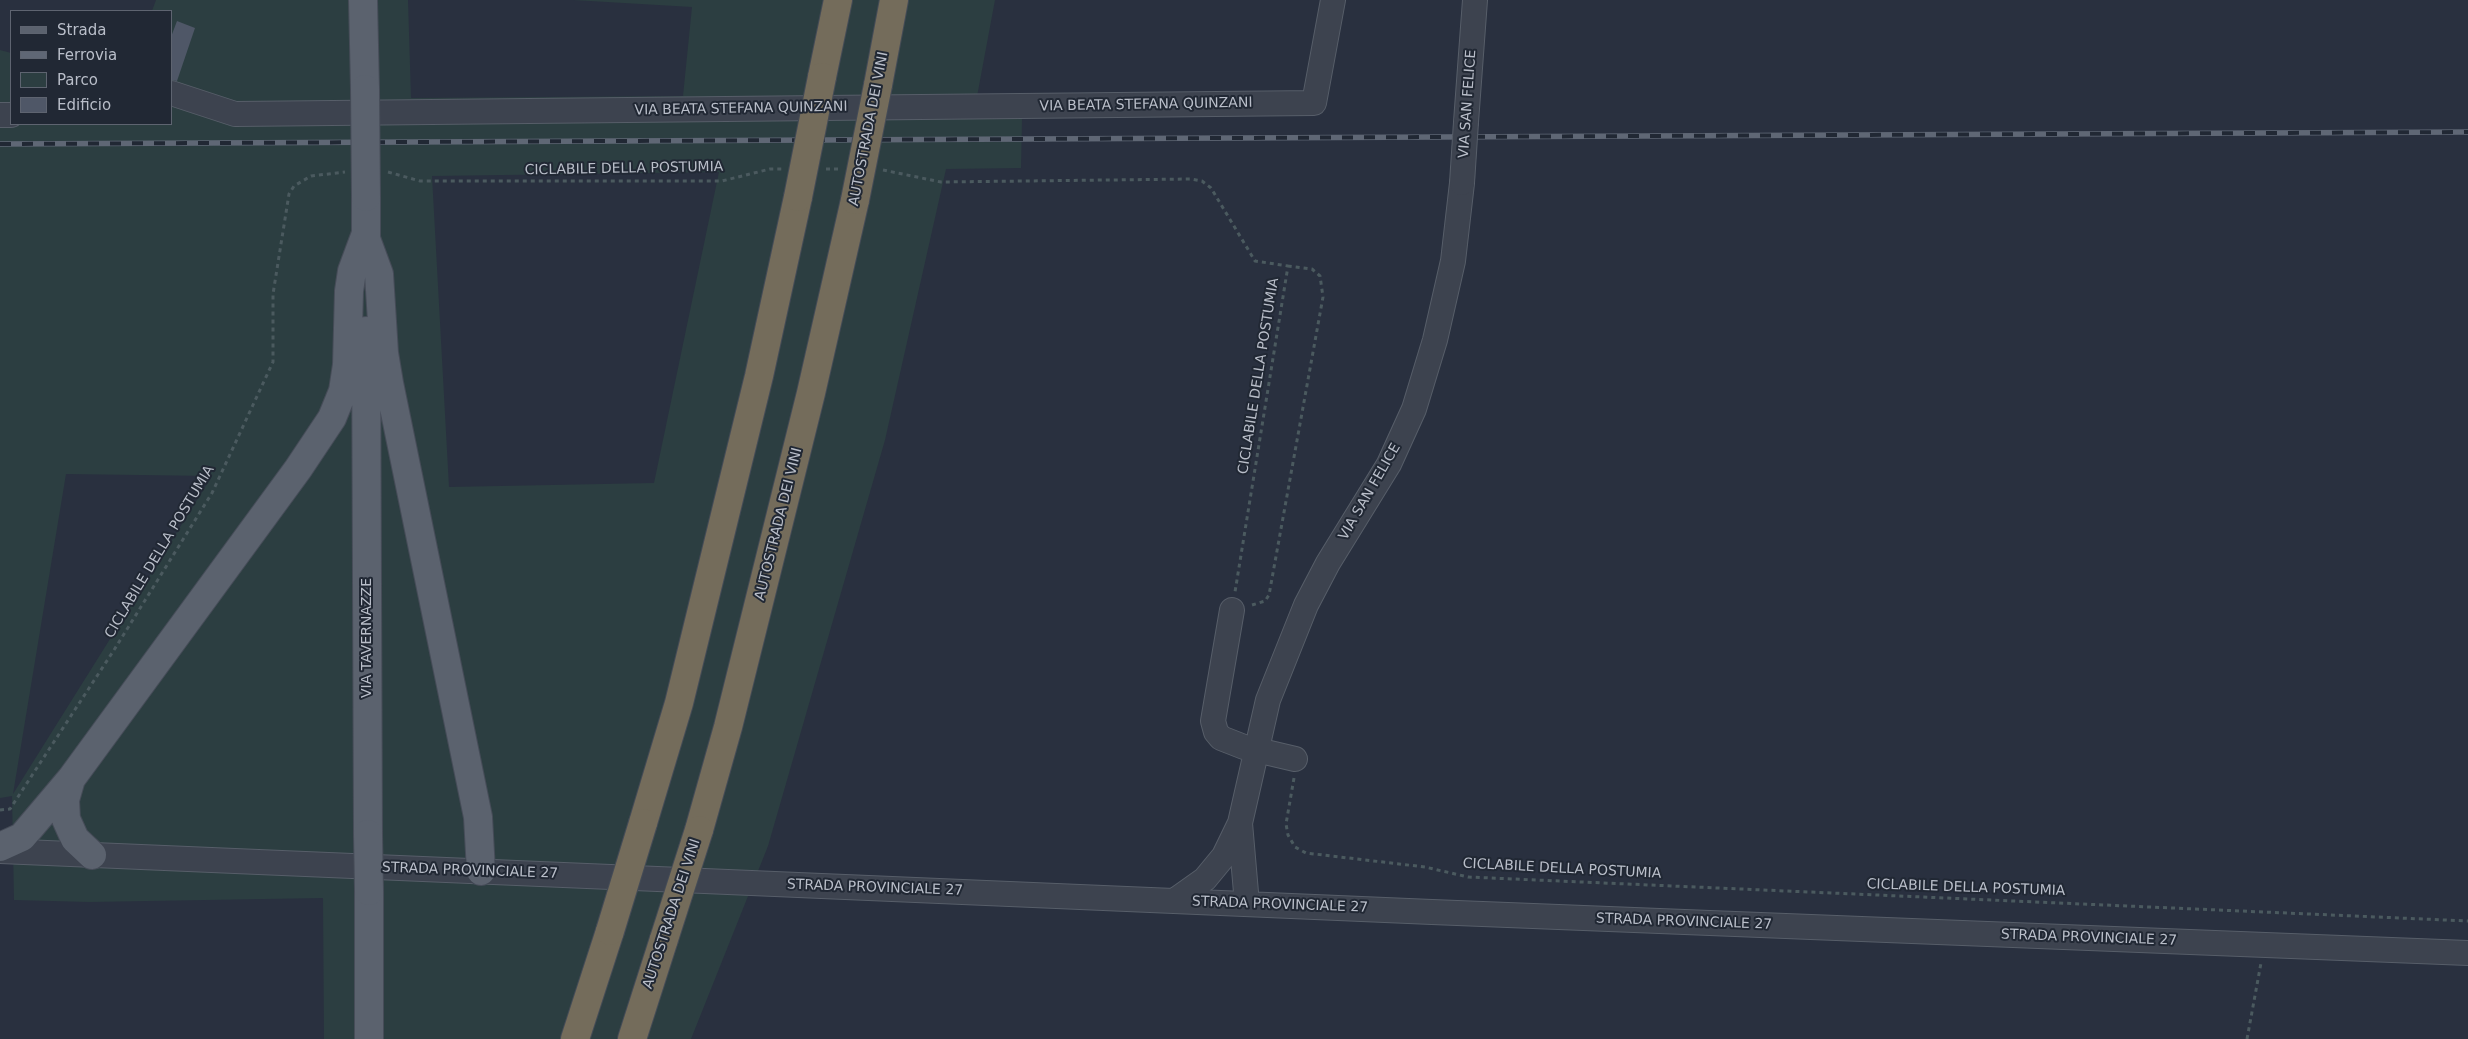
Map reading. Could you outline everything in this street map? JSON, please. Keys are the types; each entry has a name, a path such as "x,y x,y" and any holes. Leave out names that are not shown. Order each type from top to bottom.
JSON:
{"highway":[{"path":"575,1039 643,824 683,684 759,376 838,0"},
{"name":"AUTOSTRADA DEI VINI","path":"632,1039 700,830 728,727 804,422 855,200 894,0"}],"main road":[{"name":"VIA TAVERNAZZE","path":"363,0 366,89 369,1039"},
{"path":"0,847 22,836 70,779 298,469 332,418 343,391 347,365 349,290 357,256 366,236"},
{"path":"366,236 379,274 384,353 389,384 478,817 481,872"},
{"path":"70,779 64,800 66,819 76,839 92,855"}],"street":[{"name":"VIA BEATA STEFANA QUINZANI","path":"172,93 235,114 1314,104 1334,0"},
{"name":"VIA SAN FELICE","path":"1240,823 1268,700 1306,605 1328,563 1389,464 1417,400 1435,340 1453,261 1462,183 1476,0"},
{"path":"1232,610 1213,726 1221,738 1256,750 1294,767"},
{"path":"1174,901 1205,879 1224,856 1240,823"},
{"path":"1240,823 1247,904"},
{"path":"0,851 92,855"},
{"name":"STRADA PROVINCIALE 27","path":"92,855 2468,953"}],"path":[{"name":"CICLABILE DELLA POSTUMIA","path":"877,168 942,182 1192,179 1202,181 1211,188 1255,261 1288,266 1232,610"},
{"name":"CICLABILE DELLA POSTUMIA","path":"385,171 420,181 722,181 770,169 790,169"},
{"path":"819,169 848,169"},
{"name":"CICLABILE DELLA POSTUMIA","path":"0,810 10,809 114,650 212,493 273,362 274,294 289,194 294,186 311,176 324,173 350,172"},
{"path":"1232,610 1265,602 1270,595 1323,297 1320,276 1312,269 1288,266"},
{"name":"CICLABILE DELLA POSTUMIA","path":"1294,767 1293,787 1286,824 1290,840 1300,850 1306,853 1372,859 1425,867 1468,877 2468,921"},
{"path":"2247,1039 2265,945"}],"green space":[{"path":"156,0 408,0 411,98 683,96 692,7 573,0 995,0 973,118 1022,118 1021,168 946,169 885,440 768,846 691,1039 324,1039 323,898 89,902 14,900 12,796 0,798 0,50 10,53 10,125 172,125 172,10 152,10","holes":["719,172 654,483 449,487 432,176","66,474 212,476 13,794"]}],"building":[{"path":"177,21 195,28 177,81 172,80 172,34"}],"railway":[{"path":"0,144 2468,132"}]}
